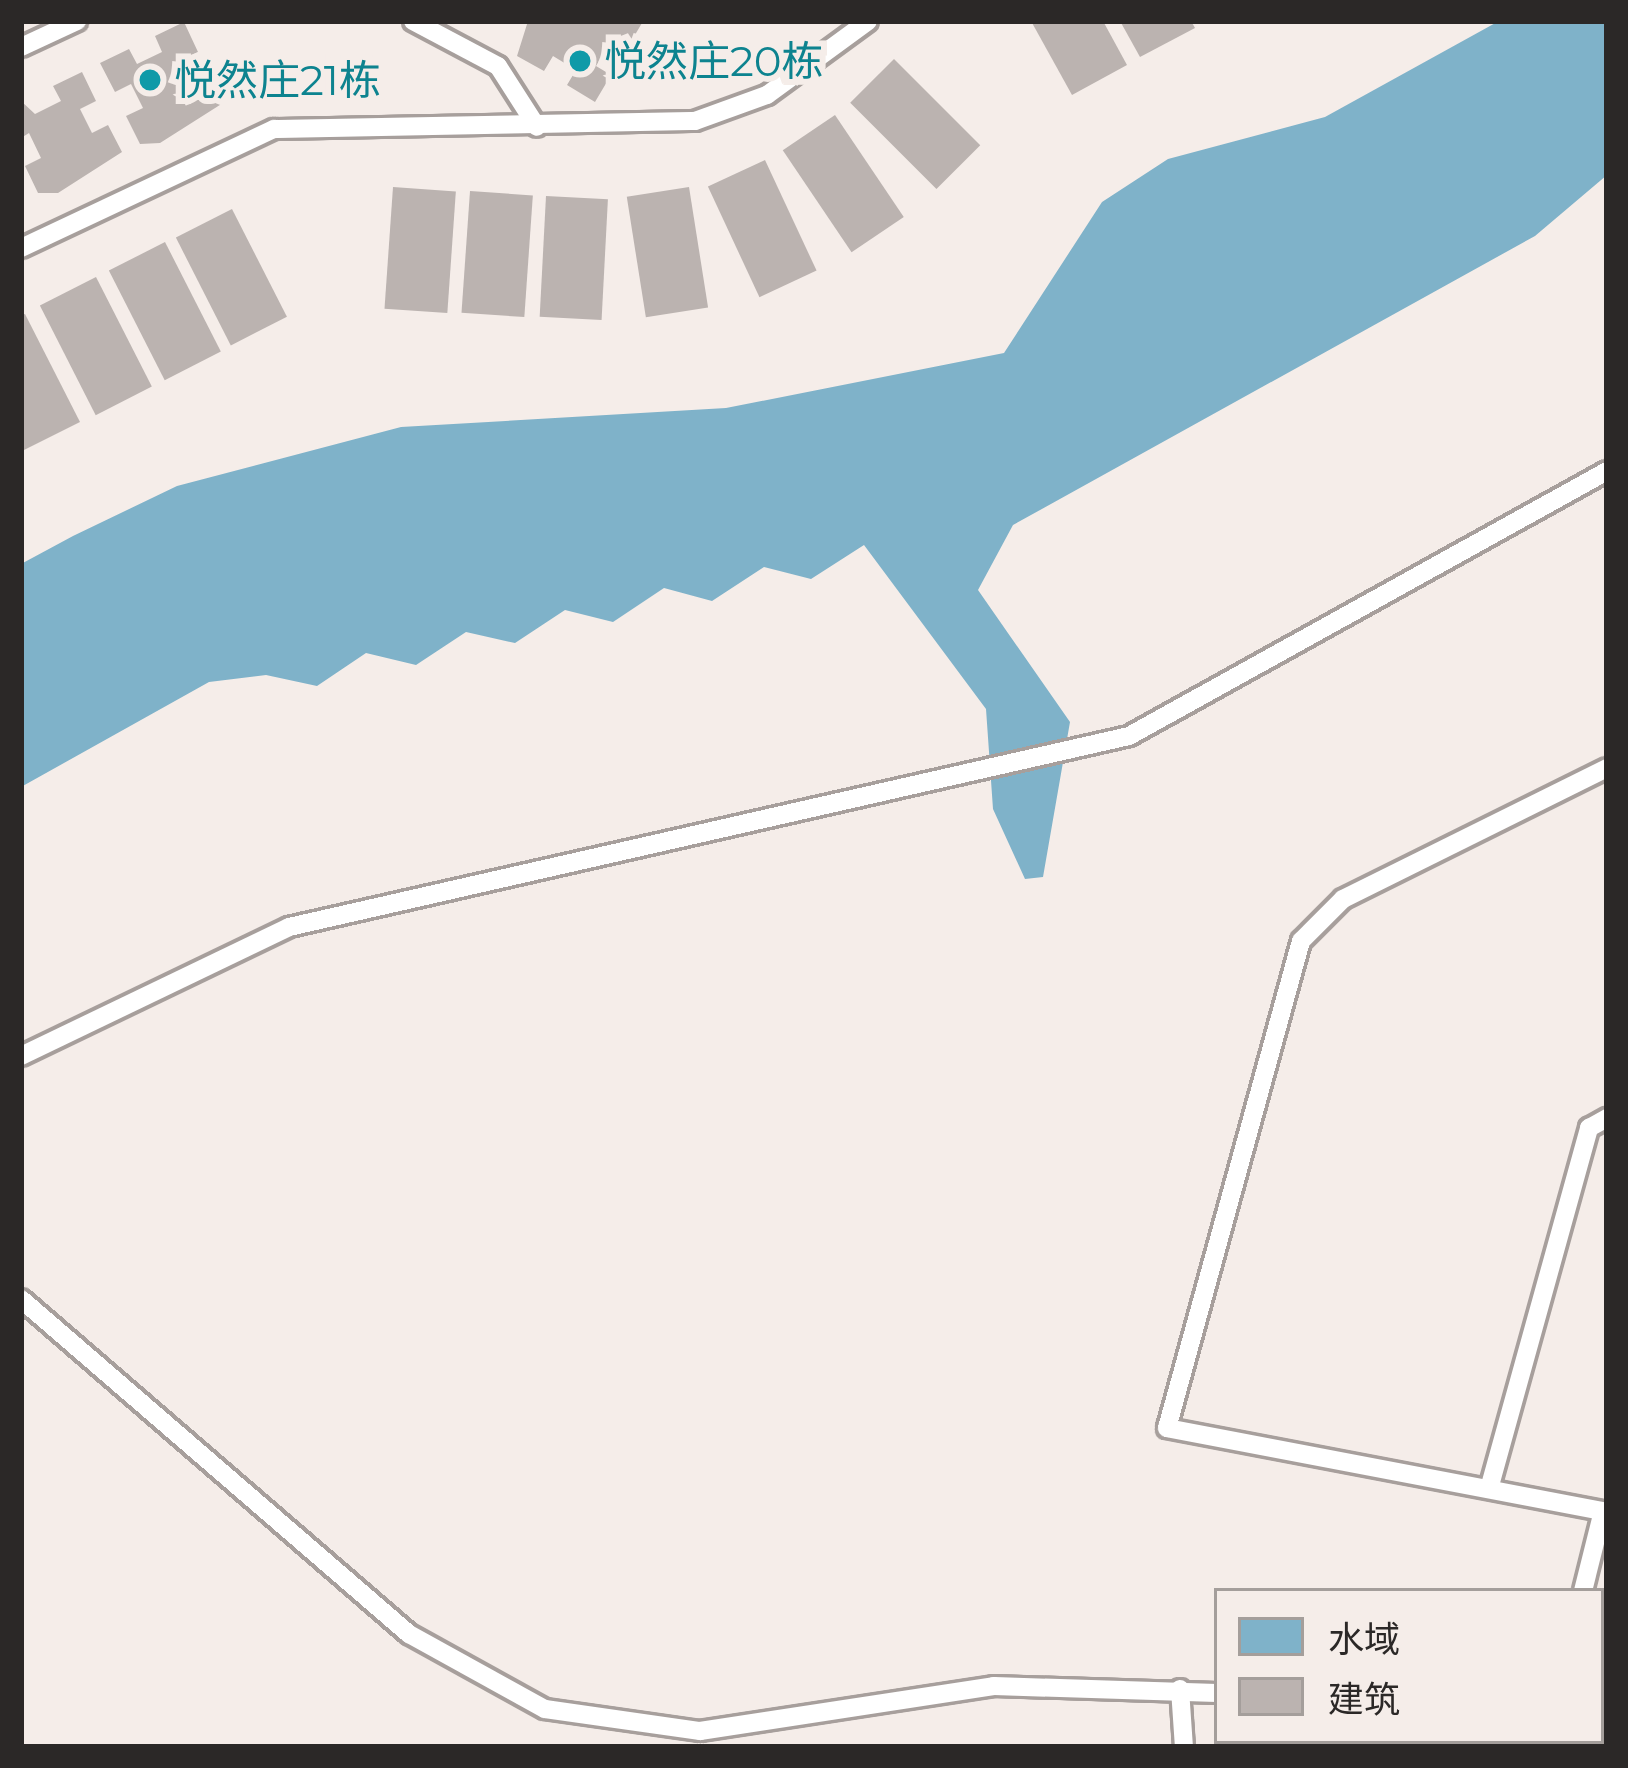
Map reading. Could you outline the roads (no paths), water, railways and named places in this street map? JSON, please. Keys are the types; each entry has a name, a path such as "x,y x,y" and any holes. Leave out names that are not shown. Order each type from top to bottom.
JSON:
{"lane":[{"path":"21,47 77,21"},
{"path":"413,21 498,65 537,127"},
{"path":"21,248 274,129 658,128 732,110 868,21"},
{"path":"21,1056 289,927 946,784 1129,736 1607,471"},
{"path":"1584,1588 1605,1512 1167,1428 1301,941 1343,899 1607,768"},
{"path":"1489,1490 1589,1128 1607,1118"},
{"path":"21,1299 409,1634 545,1709 700,1731 994,1686 1214,1693"},
{"path":"1180,1689 1184,1747"}],"water":[{"path":"1499,21 1607,21 1607,175 1535,236 1013,525 978,590 1070,722 1043,877 1025,879 993,809 986,709 864,545 811,579 764,567 712,601 664,588 613,622 565,610 515,643 466,632 416,665 366,653 317,686 266,675 209,682 21,787 21,564 73,536 177,486 401,427 726,408 1004,353 1102,202 1168,159 1325,117"}],"place":[{"name":"悦然庄20栋","path":"580,61"},
{"name":"悦然庄21栋","path":"150,80"}]}
